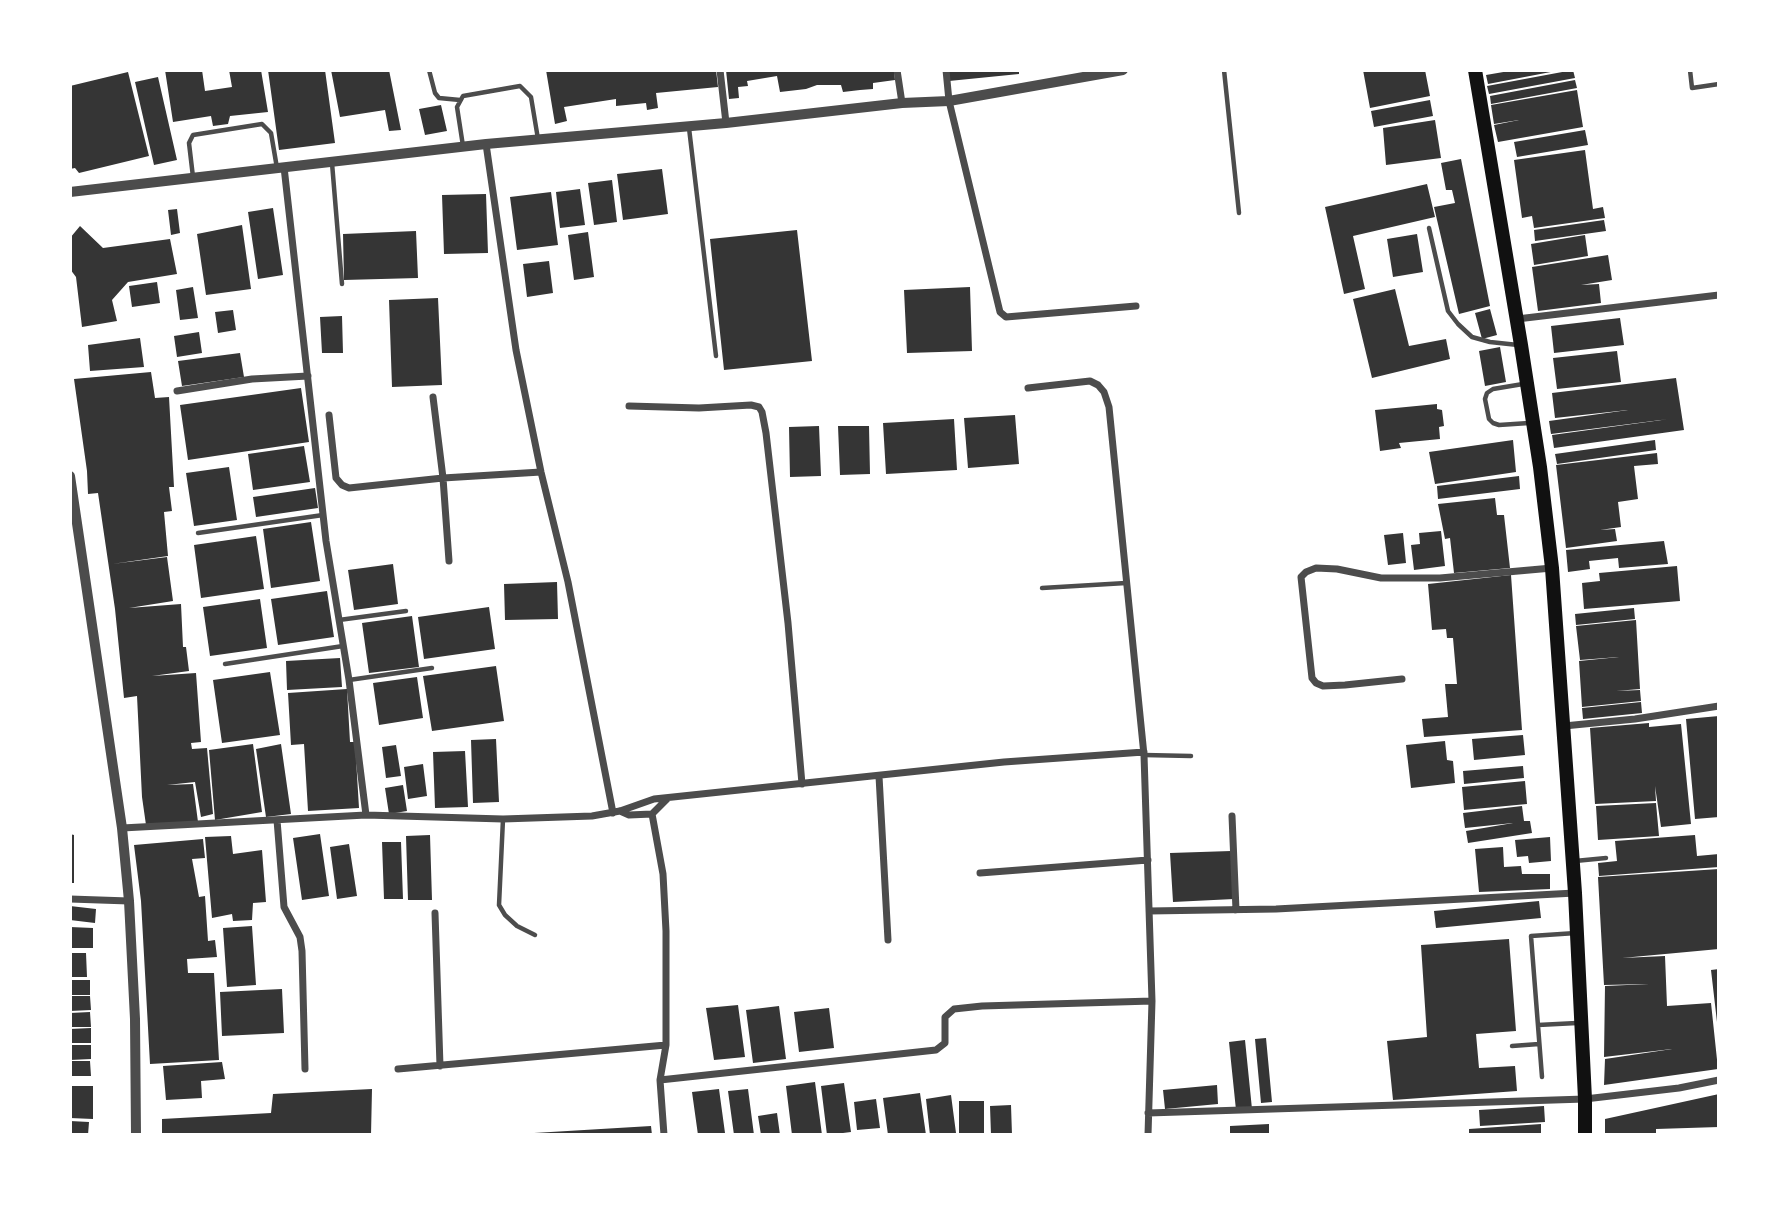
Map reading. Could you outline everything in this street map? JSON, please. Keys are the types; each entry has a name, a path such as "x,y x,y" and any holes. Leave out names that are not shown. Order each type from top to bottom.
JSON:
{"main road":[{"path":"1475,70 1527,383 1552,568 1575,893 1586,1099 1585,1135"}],"street":[{"path":"720,70 726,123"},
{"path":"897,70 902,103"},
{"path":"946,70 949,101 1000,312 1006,317 1136,306"},
{"path":"70,192 486,144 688,124 726,123 902,103 949,101 1123,70"},
{"path":"486,144 516,350 616,812"},
{"path":"281,167 323,515 349,680 366,815"},
{"path":"1517,319 1719,295"},
{"path":"177,391 252,379 308,376"},
{"path":"1028,388 1090,381 1104,392 1109,407 1144,754 1152,1002 1148,1135"},
{"path":"433,397 449,561"},
{"path":"629,406 699,408 751,405 762,412 788,623 802,784"},
{"path":"329,415 336,478 349,488 443,478 541,472"},
{"path":"70,476 122,828 135,1019 136,1135"},
{"path":"1402,679 1345,685 1323,686 1316,683 1312,678 1301,577 1306,572 1316,568 1338,569 1381,578 1440,578 1552,568"},
{"path":"1564,726 1635,719 1719,706"},
{"path":"122,828 366,815 564,818 616,812 640,802 802,784 1004,762 1144,754"},
{"path":"879,776 888,940"},
{"path":"616,812 629,815 652,814 667,799"},
{"path":"652,814 663,874 667,972 666,1045 660,1080 664,1135"},
{"path":"1232,816 1236,910"},
{"path":"277,820 284,907 300,937 302,951 305,1069"},
{"path":"980,873 1148,860"},
{"path":"1149,911 1236,910 1575,893"},
{"path":"70,899 129,901"},
{"path":"435,913 440,1066"},
{"path":"660,1080 936,1051 945,1043 945,1017 954,1009 1152,1002"},
{"path":"398,1069 666,1045"},
{"path":"1148,1112 1586,1099 1719,1080"}],"lane":[{"path":"429,70 439,98 460,100"},
{"path":"1224,70 1239,213"},
{"path":"1690,70 1692,88 1719,84"},
{"path":"463,147 457,107 463,96 520,86 531,97 538,139"},
{"path":"193,178 189,143 193,135 262,124 271,133 281,167"},
{"path":"688,124 716,356"},
{"path":"332,162 342,284"},
{"path":"1429,228 1448,311 1458,324 1472,337 1521,345"},
{"path":"1527,383 1493,389 1487,393 1485,399 1489,419 1493,423 1499,425 1533,422"},
{"path":"198,533 323,515"},
{"path":"1042,588 1127,583"},
{"path":"338,620 406,611"},
{"path":"225,664 343,646"},
{"path":"349,680 432,668"},
{"path":"1144,754 1191,756"},
{"path":"503,819 499,905 517,926 534,935"},
{"path":"1571,861 1606,858"},
{"path":"1542,1077 1531,936 1577,933"},
{"path":"1538,1024 1581,1023"},
{"path":"1512,1046 1539,1044"}],"building":[{"path":"165,70 202,70 205,91 232,87 229,70 261,70 268,112 230,116 228,124 213,126 211,116 173,122"},
{"path":"268,70 325,70 335,143 279,150"},
{"path":"331,70 389,70 401,130 389,131 385,110 340,117"},
{"path":"546,70 716,70 718,87 656,93 658,108 647,110 646,103 616,106 616,99 564,107 567,121 555,124"},
{"path":"726,70 894,70 895,80 873,83 873,89 843,92 841,85 817,85 780,92 777,76 747,81 748,86 738,87 739,98 729,99"},
{"path":"948,70 1019,70 1019,74 949,81"},
{"path":"1363,70 1425,70 1430,96 1370,108"},
{"path":"1515,70 1556,71 1488,84 1486,75"},
{"path":"1573,70 1575,78 1489,94 1487,86"},
{"path":"128,72 149,156 79,173 75,168 70,169 70,86"},
{"path":"158,77 177,160 154,165 135,82"},
{"path":"1575,80 1577,88 1491,104 1490,96"},
{"path":"1577,90 1583,127 1498,142 1494,125 1519,120 1494,124 1491,105"},
{"path":"1430,100 1433,116 1374,127 1371,111"},
{"path":"441,105 447,131 425,135 419,109"},
{"path":"1435,120 1441,158 1386,165 1383,128"},
{"path":"1585,130 1588,145 1517,157 1514,142"},
{"path":"1585,150 1593,209 1603,207 1605,218 1534,228 1532,216 1522,218 1514,160"},
{"path":"1461,159 1490,306 1459,314 1434,207 1455,203 1452,190 1446,190 1441,163"},
{"path":"662,169 668,214 623,220 617,174"},
{"path":"612,180 617,222 594,225 588,183"},
{"path":"1427,184 1435,217 1353,236 1365,289 1344,294 1325,207"},
{"path":"580,189 585,225 560,228 556,192"},
{"path":"551,192 558,245 517,250 510,197"},
{"path":"486,194 488,253 444,254 442,195"},
{"path":"273,208 283,275 258,279 248,212"},
{"path":"177,209 180,233 171,235 168,210"},
{"path":"1604,220 1606,231 1535,241 1534,230"},
{"path":"242,225 251,289 206,295 197,234"},
{"path":"80,226 103,248 170,239 177,274 128,282 112,300 117,321 82,327 76,277 70,269 70,238"},
{"path":"797,230 812,361 724,370 710,239"},
{"path":"416,231 418,278 344,280 343,234"},
{"path":"588,232 594,277 574,280 568,235"},
{"path":"1417,234 1423,272 1393,277 1387,239"},
{"path":"1585,235 1588,256 1534,265 1531,244"},
{"path":"1608,255 1612,280 1581,285 1599,284 1601,303 1538,311 1532,267"},
{"path":"549,261 553,293 527,297 523,264"},
{"path":"157,282 160,303 132,307 129,286"},
{"path":"193,287 198,318 180,320 176,290"},
{"path":"970,287 972,351 907,353 904,290"},
{"path":"1395,289 1409,346 1446,339 1450,359 1372,378 1353,299"},
{"path":"438,298 442,385 392,387 389,300"},
{"path":"1490,309 1497,335 1482,339 1475,313"},
{"path":"233,310 236,330 218,333 215,312"},
{"path":"342,316 343,353 322,353 320,317"},
{"path":"1620,318 1624,345 1554,353 1551,326"},
{"path":"199,332 202,353 177,357 174,336"},
{"path":"140,338 144,367 90,371 88,345"},
{"path":"1500,347 1506,382 1485,386 1479,351"},
{"path":"1617,351 1621,382 1557,389 1553,358"},
{"path":"240,353 244,377 182,386 178,361"},
{"path":"151,372 155,398 169,397 174,487 169,487 172,511 164,512 168,556 112,564 167,557 173,601 129,608 181,604 183,647 186,647 189,671 152,676 196,673 201,742 191,743 192,749 207,748 213,814 201,817 195,782 167,785 193,784 198,822 146,825 137,696 124,698 115,609 98,493 88,494 74,379"},
{"path":"1676,378 1684,430 1554,448 1552,435 1669,419 1551,434 1549,421 1628,410 1555,418 1552,393"},
{"path":"301,388 309,442 188,460 180,405"},
{"path":"1437,404 1437,409 1442,410 1444,426 1439,427 1440,439 1399,443 1401,448 1380,451 1375,410"},
{"path":"1015,415 1019,464 968,468 964,418"},
{"path":"954,419 957,470 886,474 883,423"},
{"path":"819,426 821,476 790,477 789,427"},
{"path":"838,426 869,426 870,474 840,475"},
{"path":"1513,440 1516,472 1435,484 1429,452"},
{"path":"1655,440 1656,450 1557,464 1555,454"},
{"path":"304,446 310,482 253,490 248,454"},
{"path":"1657,453 1658,464 1634,466 1638,499 1618,502 1621,527 1600,530 1615,529 1617,541 1566,548 1556,465"},
{"path":"229,467 237,520 194,526 186,473"},
{"path":"1519,476 1520,489 1438,499 1437,486"},
{"path":"315,488 318,508 256,517 253,497"},
{"path":"1495,498 1497,515 1504,515 1510,568 1454,573 1450,538 1445,539 1438,504"},
{"path":"311,522 320,581 271,588 263,529"},
{"path":"1441,531 1445,566 1414,570 1411,545 1420,544 1419,533"},
{"path":"1403,533 1406,563 1388,565 1384,535"},
{"path":"256,536 264,589 201,598 194,545"},
{"path":"1664,541 1668,564 1619,568 1618,558 1589,561 1590,569 1568,572 1566,550"},
{"path":"393,564 398,604 354,610 348,570"},
{"path":"1677,566 1680,601 1584,609 1582,583 1600,581 1599,573"},
{"path":"1511,575 1522,730 1424,737 1422,719 1448,717 1445,684 1457,684 1453,638 1447,638 1446,629 1432,630 1428,584"},
{"path":"557,582 558,619 505,620 504,584"},
{"path":"327,591 334,637 278,645 271,599"},
{"path":"260,599 267,648 210,656 203,607"},
{"path":"489,607 495,649 424,659 418,617"},
{"path":"1634,608 1635,619 1576,625 1575,614"},
{"path":"412,616 419,667 369,673 362,623"},
{"path":"1636,620 1640,689 1616,691 1640,690 1641,701 1582,707 1579,661 1619,657 1580,660 1576,626"},
{"path":"340,658 342,687 287,690 286,661"},
{"path":"496,666 504,721 432,731 423,676"},
{"path":"270,672 280,735 222,743 213,680"},
{"path":"417,677 423,718 379,725 373,683"},
{"path":"347,689 350,742 355,742 359,808 308,811 304,744 291,745 288,693"},
{"path":"1641,702 1642,713 1583,719 1582,708"},
{"path":"1719,716 1719,817 1695,819 1686,719"},
{"path":"1649,723 1649,727 1681,724 1691,824 1661,827 1655,786 1656,801 1595,804 1590,728"},
{"path":"1523,735 1525,755 1474,760 1472,739"},
{"path":"496,739 499,802 473,803 471,740"},
{"path":"1445,741 1447,760 1453,761 1455,783 1411,788 1406,745"},
{"path":"253,744 262,812 215,820 209,750"},
{"path":"281,744 291,814 266,817 256,749"},
{"path":"396,745 401,776 386,778 382,747"},
{"path":"465,751 468,807 435,808 433,752"},
{"path":"423,764 427,796 408,799 404,767"},
{"path":"1523,766 1524,778 1464,784 1463,771"},
{"path":"1525,781 1527,804 1464,810 1462,787"},
{"path":"403,785 407,811 389,814 385,788"},
{"path":"1656,803 1659,836 1598,840 1596,806"},
{"path":"1522,806 1524,821 1530,821 1532,833 1468,843 1466,831 1513,823 1465,828 1463,813"},
{"path":"70,834 74,835 74,883 70,883"},
{"path":"320,834 329,896 302,900 293,838"},
{"path":"430,835 432,900 408,900 406,836"},
{"path":"1695,835 1697,856 1719,854 1719,867 1599,876 1598,863 1617,861 1615,841"},
{"path":"231,836 233,854 262,850 266,902 253,903 252,920 233,921 232,914 212,918 205,837"},
{"path":"1550,837 1551,861 1529,863 1528,856 1517,857 1515,840"},
{"path":"203,839 205,858 192,859 199,897 205,896 208,941 215,940 217,957 187,959 188,973 214,973 219,1060 150,1064 141,901 134,845"},
{"path":"382,842 401,842 403,899 384,899"},
{"path":"349,844 357,896 337,899 330,847"},
{"path":"1503,847 1504,867 1521,866 1522,874 1550,874 1550,889 1479,892 1475,849"},
{"path":"1231,851 1234,899 1173,902 1170,853"},
{"path":"1719,869 1719,949 1622,958 1665,956 1667,1006 1711,1003 1718,1069 1604,1085 1605,1059 1672,1049 1604,1057 1605,986 1649,984 1604,985 1598,877"},
{"path":"1539,901 1541,918 1436,928 1434,911"},
{"path":"70,906 96,909 95,923 70,920"},
{"path":"252,926 256,985 227,987 223,928"},
{"path":"70,927 93,928 93,948 70,948"},
{"path":"1509,939 1516,1031 1476,1034 1479,1068 1515,1066 1517,1091 1393,1100 1387,1041 1427,1037 1421,945"},
{"path":"70,953 86,953 87,977 70,977"},
{"path":"1719,969 1719,1022 1717,1022 1711,970"},
{"path":"70,980 90,980 90,995 70,995"},
{"path":"282,989 284,1033 222,1036 220,992"},
{"path":"70,996 90,996 91,1010 70,1011"},
{"path":"738,1005 745,1057 714,1060 706,1008"},
{"path":"779,1006 786,1059 753,1063 746,1010"},
{"path":"829,1008 834,1048 799,1052 794,1012"},
{"path":"90,1012 91,1027 70,1027 70,1013"},
{"path":"91,1028 91,1043 70,1043 70,1029"},
{"path":"1266,1038 1272,1102 1261,1103 1255,1039"},
{"path":"1245,1040 1252,1109 1236,1110 1229,1042"},
{"path":"70,1045 91,1045 91,1059 70,1060"},
{"path":"70,1061 90,1061 91,1076 70,1076"},
{"path":"222,1062 225,1079 201,1081 202,1098 166,1100 163,1066"},
{"path":"815,1082 822,1135 792,1135 786,1086"},
{"path":"844,1083 851,1132 827,1135 821,1086"},
{"path":"1217,1085 1218,1104 1165,1109 1163,1090"},
{"path":"70,1086 93,1086 93,1119 70,1118"},
{"path":"372,1089 371,1135 162,1135 162,1119 271,1113 273,1094"},
{"path":"719,1089 725,1133 698,1135 692,1092"},
{"path":"748,1089 754,1135 734,1135 728,1091"},
{"path":"920,1093 926,1135 888,1135 883,1098"},
{"path":"1719,1094 1719,1127 1656,1129 1656,1135 1605,1135 1605,1119"},
{"path":"951,1095 956,1133 930,1135 926,1099"},
{"path":"876,1099 880,1128 857,1130 854,1102"},
{"path":"959,1101 984,1101 984,1135 959,1135"},
{"path":"1011,1105 1012,1135 991,1135 990,1106"},
{"path":"1544,1106 1545,1122 1480,1126 1479,1110"},
{"path":"777,1113 780,1135 761,1135 758,1116"},
{"path":"70,1121 89,1122 88,1135 70,1135"},
{"path":"1269,1124 1269,1135 1230,1135 1230,1126"},
{"path":"1541,1124 1541,1135 1469,1135 1469,1129"},
{"path":"651,1126 652,1135 534,1133"}]}
